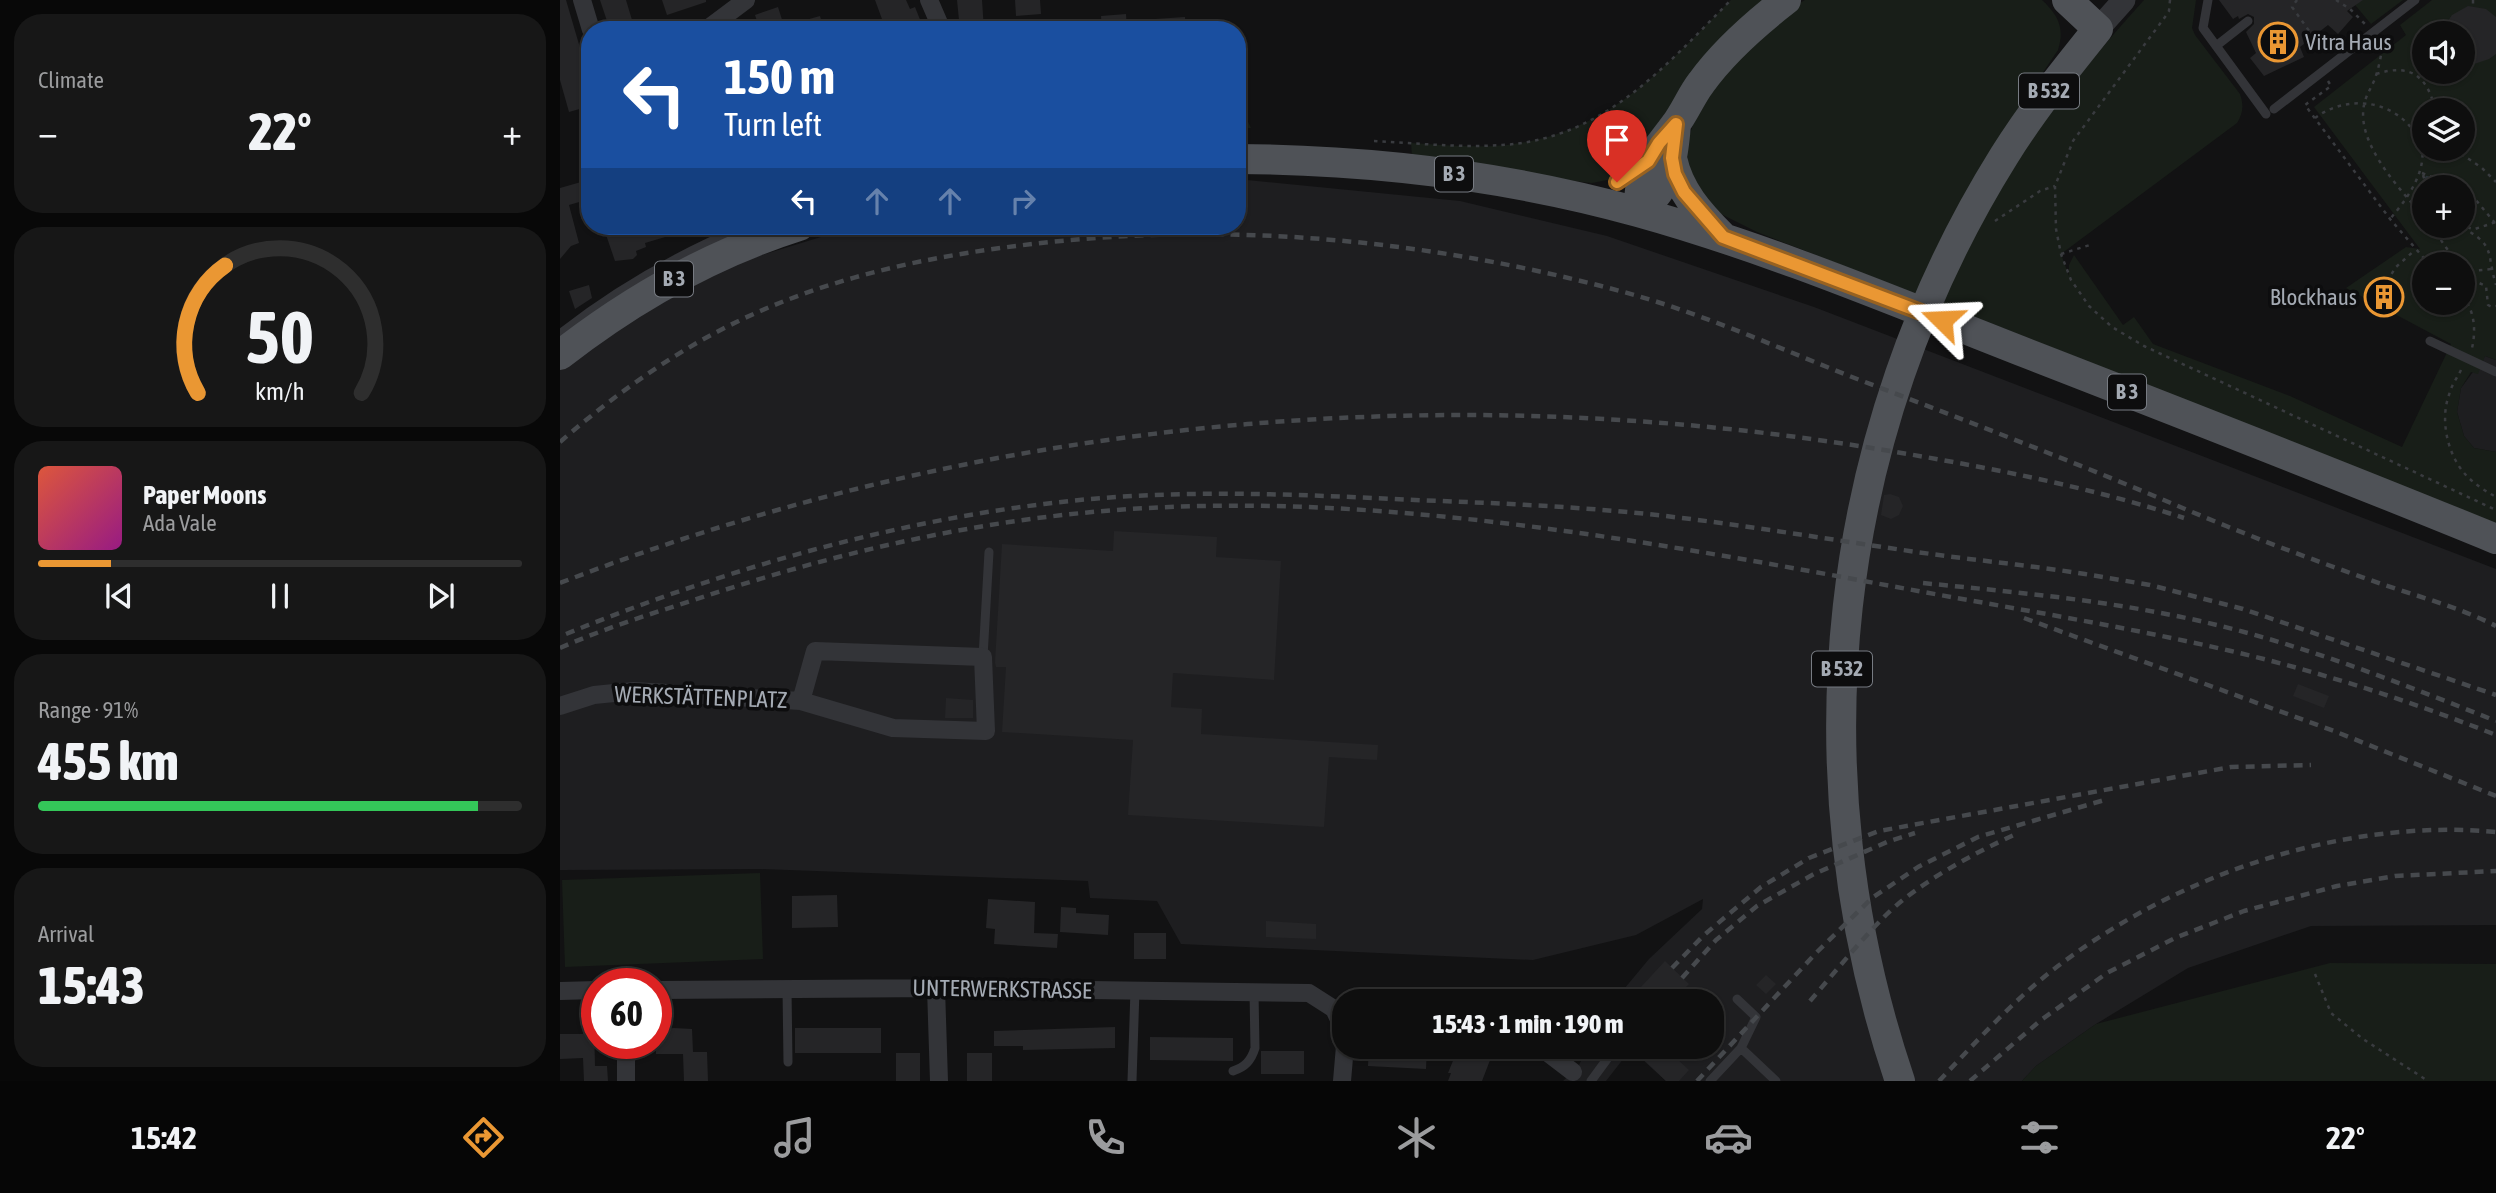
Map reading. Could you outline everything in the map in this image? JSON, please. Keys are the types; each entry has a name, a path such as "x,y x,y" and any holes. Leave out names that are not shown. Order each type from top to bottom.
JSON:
{"main road":[{"path":"1639,212 1660,192 1660,160 1676,124 1701,82 1747,32 1786,0"},
{"path":"2067,0 2098,29"},
{"name":"B 532","path":"1900,1081 1868,974 1850,875 1841,779 1842,659 1864,498 1903,366 1945,265 2004,155 2098,29"},
{"name":"B 3","path":"1246,159 1324,161 1447,173 1583,198 1723,237 1891,300 2496,539"},
{"path":"1583,198 1660,160"},
{"path":"1660,160 1675,174 1684,192 1723,237"},
{"name":"B 3","path":"560,355 593,329 685,273 726,253 775,235"}],"street":[{"path":"582,0 588,21"},
{"path":"718,21 746,0"},
{"path":"929,0 938,21"},
{"path":"2098,29 2124,0"},
{"name":"WERKSTÄTTENPLATZ","path":"560,706 594,695 634,691 801,701 893,728 986,731 983,657 815,651 801,701"},
{"path":"936,988 939,1081"},
{"name":"UNTERWERKSTRASSE","path":"672,990 936,988 1309,993 1332,1005"},
{"path":"560,991 581,990"},
{"path":"626,1059 626,1081"},
{"path":"1342,1081 1344,1059"},
{"path":"1554,1059 1577,1077"}],"lane":[{"path":"2208,0 2203,29 2270,111 2415,0"},
{"path":"2216,46 2248,21"},
{"path":"560,334 630,284 678,257 726,235"},
{"path":"2430,341 2496,372"},
{"path":"983,657 989,552"},
{"path":"787,989 788,1062"},
{"path":"1132,1081 1135,990"},
{"path":"1233,1071 1248,1063 1255,1048 1254,992"},
{"path":"1710,1081 1741,1048 1756,1017 1737,999"},
{"path":"1741,1048 1776,1081"},
{"path":"1591,1081 1607,1059"}],"path":[{"path":"1363,141 1505,145 1535,141 1564,132 1602,116 1632,95 1731,0"},
{"path":"2170,0 2169,11 2073,141 2055,186 2056,229 2061,254 2071,280 2089,306 2112,327 2144,346 2496,510"},
{"path":"2297,0 2292,7 2333,64"},
{"path":"2336,0 2350,9 2373,33"},
{"path":"2473,0 2473,6"},
{"path":"2383,25 2383,44 2376,74 2364,103 2365,123 2374,152 2394,184 2412,204"},
{"path":"2376,74 2406,69 2416,75 2432,98"},
{"path":"2315,119 2335,107 2364,103 2377,105 2398,116 2412,129"},
{"path":"2305,105 2415,250 2396,267 2387,281"},
{"path":"2390,219 2413,188 2420,161"},
{"path":"2472,161 2494,177 2496,182"},
{"path":"2420,165 2422,173 2427,175"},
{"path":"1987,227 2040,191 2055,186"},
{"path":"2475,198 2496,222 2475,229"},
{"path":"2475,236 2492,251 2492,270 2496,285"},
{"path":"2061,254 2093,244"},
{"path":"2475,271 2484,268 2492,270"},
{"path":"2475,286 2479,283 2486,286 2488,305 2496,306"},
{"path":"2446,431 2464,473 2496,497"},
{"path":"2315,974 2331,1013 2363,1039 2428,1081"}],"shaded area":[{"path":"1731,0 1770,0 1690,78 1631,161 1607,180 1592,183 1574,181 1477,163 1412,156 1411,143 1507,145 1543,138 1576,127 1632,94"},
{"path":"1805,0 2042,0 2059,22 2061,35 2058,50 1989,153 1921,296 1757,232 1717,212 1690,183 1686,145 1693,125 1723,73 1790,9"},
{"path":"2144,0 2196,0 2192,28 2240,94 2242,113 2237,123 2061,254 2069,276 2069,265 2074,255 2123,325 2134,317 2153,344 2290,396 2402,447 2451,344 2346,288 2406,247 2420,249 2314,107 2406,35 2400,25 2432,0 2496,0 2496,360 2485,356 2478,374 2471,372 2461,388 2457,412 2464,436 2474,448 2496,452 2496,524 1940,303 2012,168 2085,68"},
{"path":"2351,0 2403,0 2371,24"},
{"path":"1246,180 1460,201 1607,236 1814,307 2496,569 2496,925 2311,926 2188,968 2096,1024 2036,1066 2022,1081 1666,1081 1642,1059 1724,1059 1724,989 1624,989 1649,959 1702,909 1703,899 1636,935 1533,960 1181,944 1157,901 1090,898 1088,881 760,869 560,870 560,368 645,310 733,264 828,235 1246,235"},
{"path":"2485,356 2496,360 2496,452 2474,448 2464,436 2457,412 2461,388"},
{"path":"760,873 763,959 565,967 562,880"},
{"path":"2330,963 2496,964 2496,1081 2022,1081 2036,1066 2096,1024"},
{"path":"1582,1059 1623,1059 1606,1081 1563,1081 1578,1067"}],"building":[{"path":"560,0 566,0 581,51 581,109 569,112 560,80"},
{"path":"600,0 626,0 632,21 607,21"},
{"path":"662,0 706,0 706,2 667,15"},
{"path":"875,0 906,0 910,9 915,7 921,21 883,21"},
{"path":"957,0 982,0 983,21 959,20"},
{"path":"1015,0 1040,0 1041,14 1016,16"},
{"name":"Vitra Haus","path":"2219,0 2363,0 2347,11 2353,17 2338,34 2328,25 2300,47 2304,57 2264,76 2250,58 2256,53 2246,32 2254,24 2254,17 2248,14 2233,19"},
{"path":"2468,6 2486,9 2496,17 2496,54 2475,64 2475,21 2448,21 2452,15"},
{"path":"778,7 782,21 757,21 755,15"},
{"path":"1126,14 1126,21 1101,21 1101,16"},
{"path":"820,16 821,21 802,21"},
{"path":"1185,17 1185,21 1140,21"},
{"path":"581,182 581,201 569,205 579,243 571,246 560,259 560,188"},
{"path":"606,235 672,235 645,243 646,247 636,251 637,255 633,259 615,261"},
{"name":"Blockhaus","path":"2380,282 2394,283 2398,291 2392,303 2376,302 2370,292"},
{"path":"589,285 592,298 575,309 569,291"},
{"path":"1884,495 1899,497 1903,506 1899,515 1891,519 1881,515"},
{"path":"1114,531 1217,537 1216,557 1281,561 1274,680 1173,673 1171,707 1202,709 1201,734 1378,745 1377,760 1329,757 1324,827 1128,815 1133,740 1002,732 1006,667 996,667 995,662 1002,544 1113,551"},
{"path":"2298,684 2329,696 2324,708 2293,696"},
{"path":"946,698 973,700 973,718 945,718"},
{"path":"837,895 838,927 792,928 792,896"},
{"path":"988,899 1035,902 1034,933 1058,934 1057,948 994,944 995,929 986,928"},
{"path":"1061,907 1076,908 1076,913 1109,915 1108,935 1060,932"},
{"path":"1266,921 1316,924 1316,939 1266,937"},
{"path":"1134,933 1166,933 1166,959 1134,959"},
{"path":"1665,961 1689,984 1684,989 1639,989"},
{"path":"1766,975 1776,984 1766,994 1756,985"},
{"path":"1115,1027 1115,1048 1023,1050 1023,1046 994,1046 994,1031"},
{"path":"672,1028 692,1029 693,1052 707,1052 708,1081 684,1081 683,1054 672,1054"},
{"path":"795,1028 881,1028 881,1053 795,1053"},
{"path":"560,1034 581,1034 581,1058 560,1059"},
{"path":"1150,1037 1233,1038 1233,1061 1150,1060"},
{"path":"1261,1051 1304,1051 1304,1074 1261,1074"},
{"path":"896,1053 920,1053 920,1081 896,1081"},
{"path":"967,1053 992,1053 992,1081 967,1081"},
{"path":"583,1059 595,1059 595,1066 607,1066 608,1081 584,1081"},
{"path":"1368,1059 1426,1059 1426,1069 1368,1066"},
{"path":"1454,1059 1490,1059 1482,1081 1448,1081 1451,1073 1448,1073"},
{"path":"1643,1059 1677,1059 1689,1070 1679,1081 1666,1081"}],"railway":[{"path":"560,442 630,386 705,338 789,299 852,278 950,256 1092,238 1244,235 1320,239 1471,258 1546,273 1650,299 2056,456 2297,554 2450,607 2496,626"},
{"path":"560,583 720,527 882,483 1047,449 1213,427 1380,416 1548,416 1716,428 1884,450 1998,471 2111,496 2184,518"},
{"path":"566,634 623,611 741,571 801,553 922,524 1090,499 1183,494 1322,496 1531,505 1647,514 2066,571 2150,585 2243,609 2496,695"},
{"path":"560,648 642,617 803,566 974,528 1090,512 1148,508 1244,506 1340,509 1438,516 1632,541 2114,626 2298,668 2431,710 2496,735"},
{"path":"1923,583 2102,603 2204,622 2331,659 2496,721"},
{"path":"2024,618 2334,731 2496,796"},
{"path":"1672,968 1704,935 1761,887 1809,858 1879,831 2231,767 2311,765"},
{"path":"1697,1081 1817,952 1872,898 1918,867 1978,837 2108,799"},
{"path":"1939,1081 2013,1004 2062,963 2109,931 2212,878 2267,858 2381,834 2439,830 2496,832"},
{"path":"1682,978 1716,940 1757,906 1814,874 1887,842 1915,833"},
{"path":"1810,1001 1866,936 1899,903 1947,870 2014,835"},
{"path":"1970,1081 2041,1020 2107,973 2175,938 2244,911 2337,886 2395,876 2496,871"}],"place":[{"name":"Vitra Haus","path":"2278,42"},
{"name":"Blockhaus","path":"2384,297"}],"route":[{"path":"1617,182 1648,161 1676,124 1672,158 1675,174 1699,213 1723,237 1942,320"}]}
